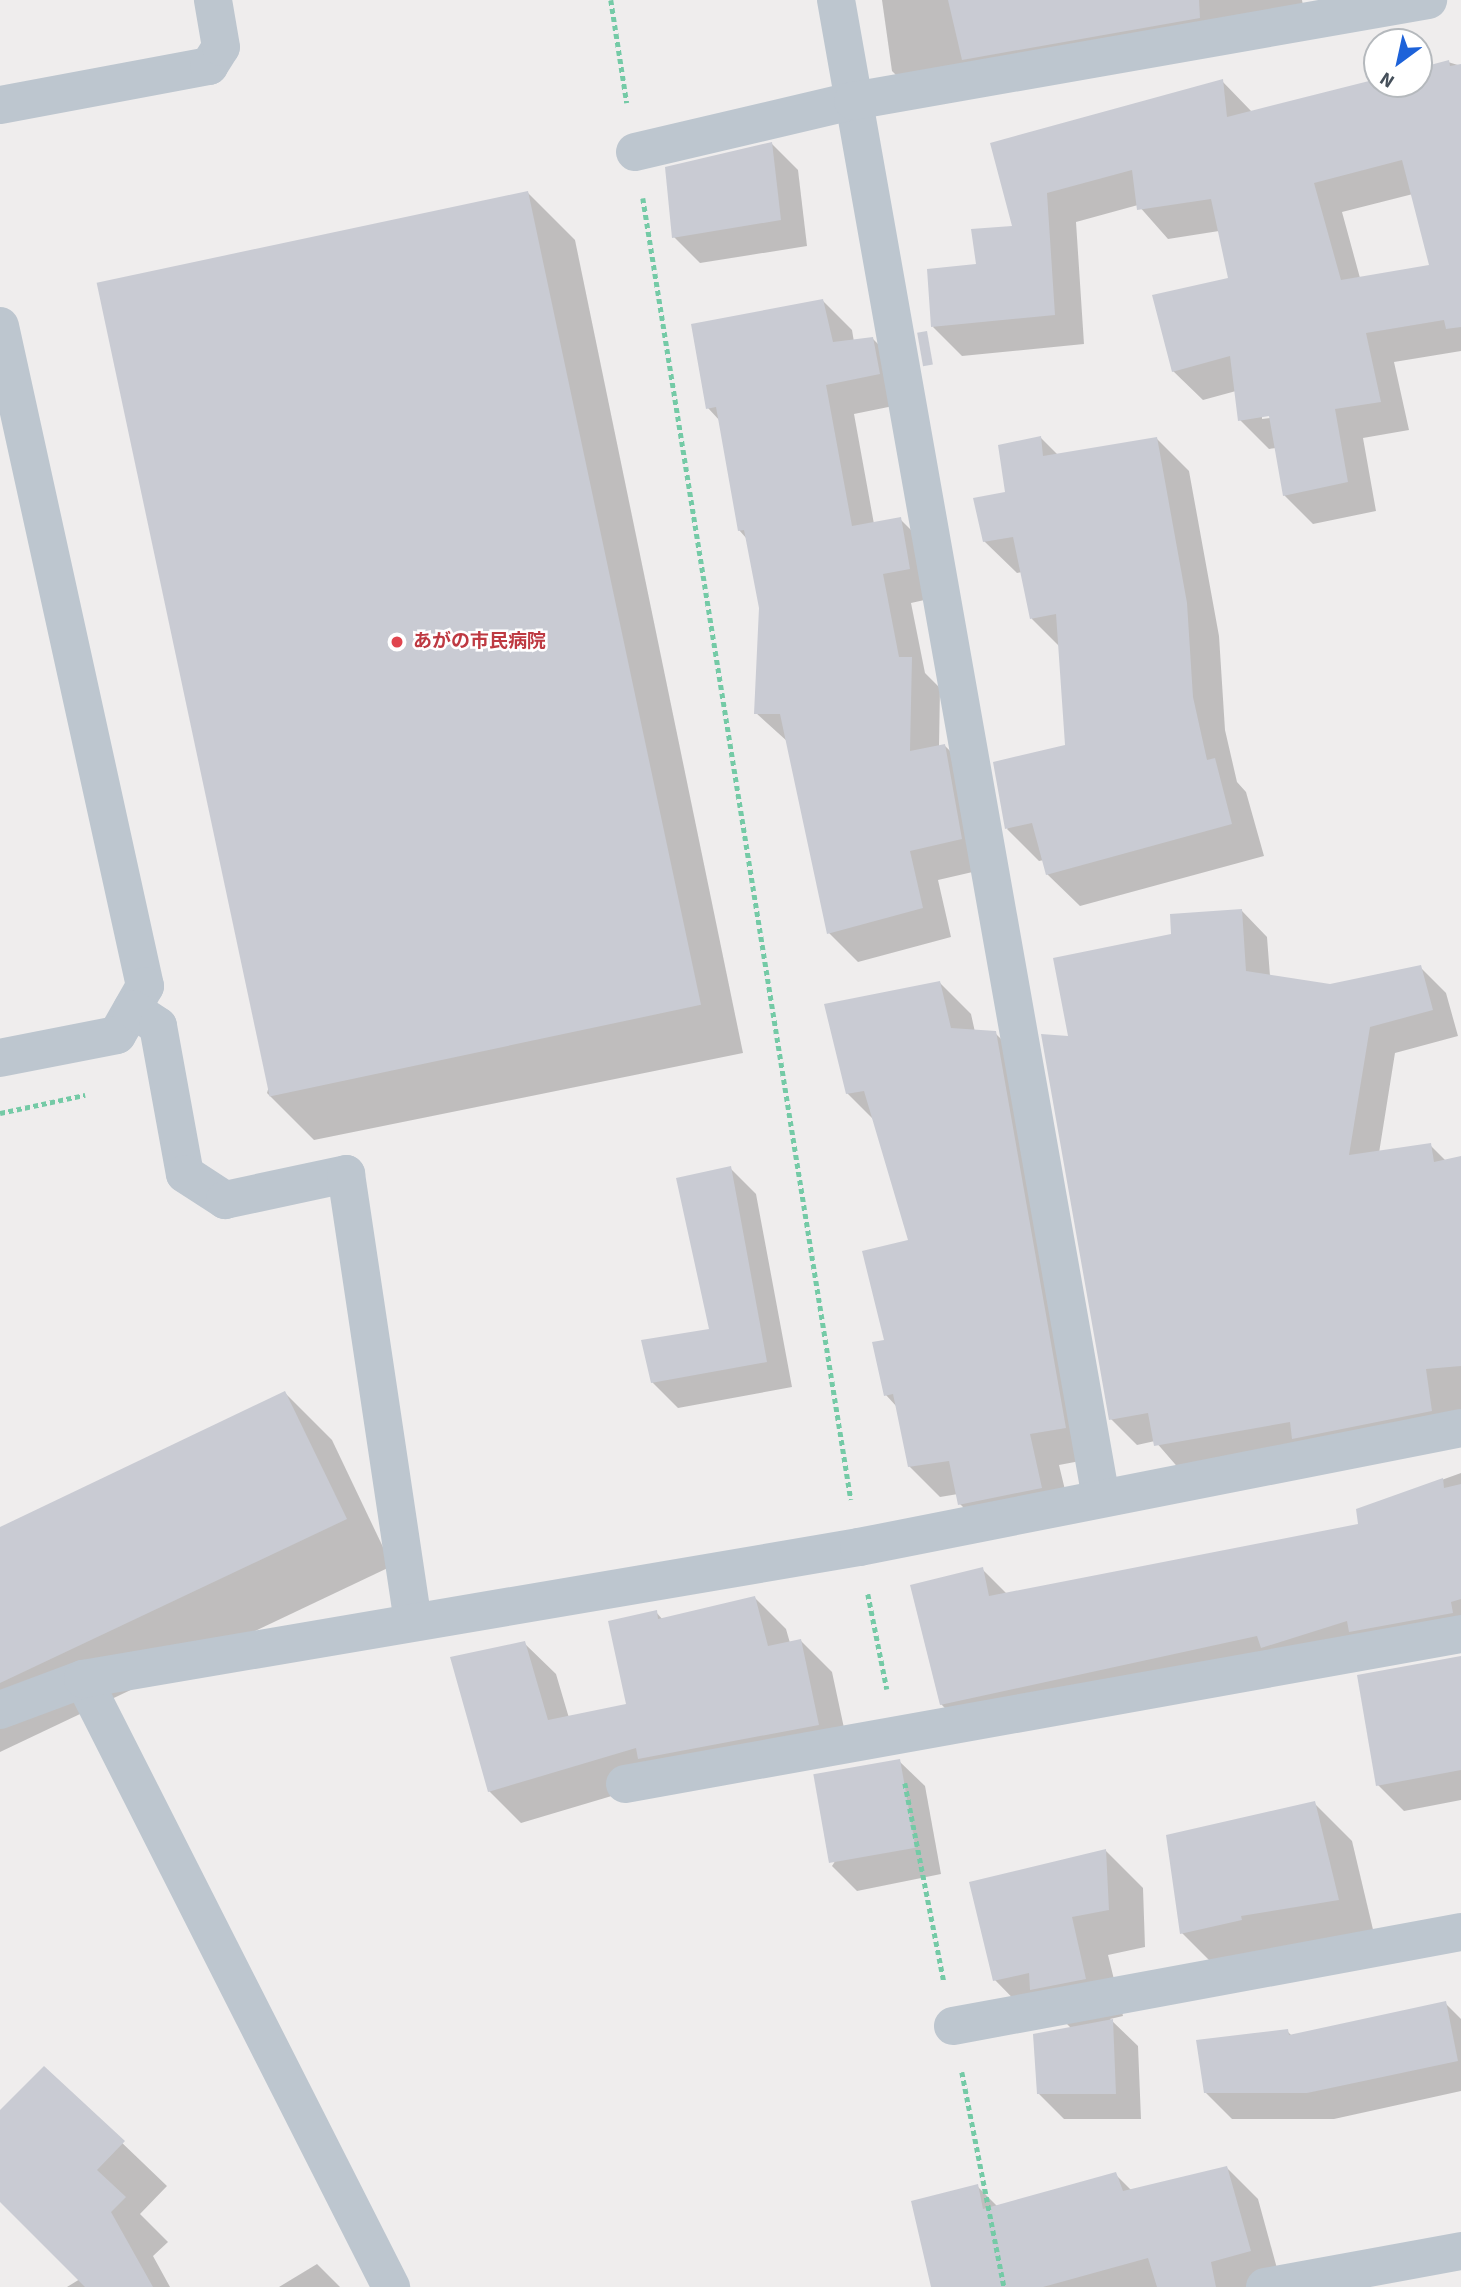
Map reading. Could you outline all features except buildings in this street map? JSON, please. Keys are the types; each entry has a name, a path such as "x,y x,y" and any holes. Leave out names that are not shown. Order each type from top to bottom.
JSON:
{"street":[{"path":"0,105 209,66 221,47 213,0"},
{"path":"836,0 1101,1498"},
{"path":"635,152 853,101 1428,0"},
{"path":"0,326 145,986 117,1035 0,1058"},
{"path":"132,1009 158,1026 186,1174 225,1200 346,1174 413,1622"},
{"path":"0,1710 83,1679 859,1547 1461,1428"},
{"path":"625,1784 1461,1634"},
{"path":"83,1679 391,2287"},
{"path":"953,2026 1461,1932"},
{"path":"1265,2287 1461,2251"}],"path":[{"path":"611,0 859,1547 1004,2287"}],"place":[{"name":"あがの市民病院","path":"397,642"}]}
